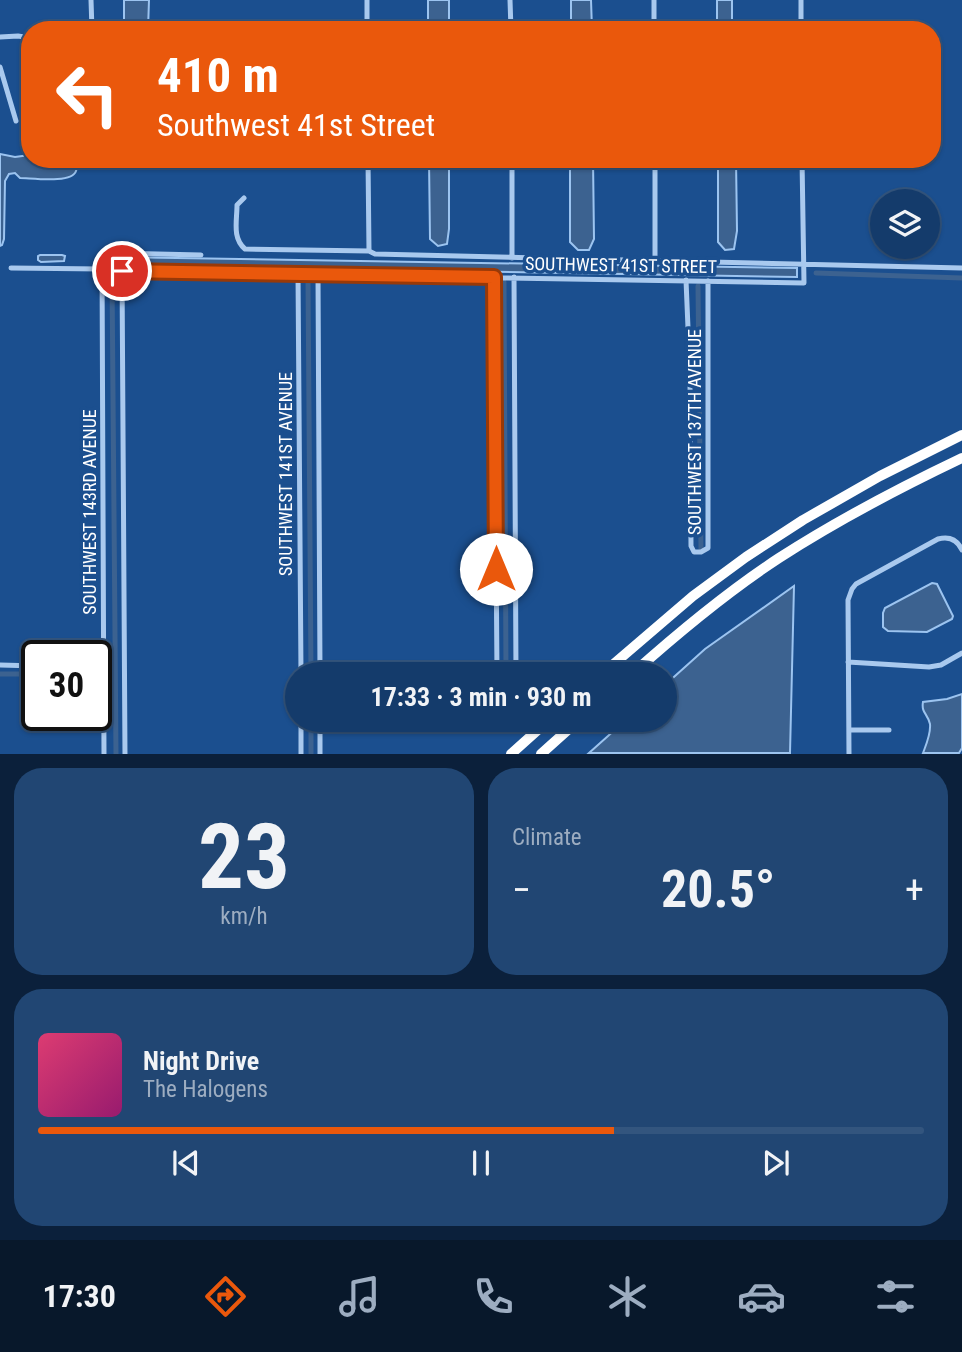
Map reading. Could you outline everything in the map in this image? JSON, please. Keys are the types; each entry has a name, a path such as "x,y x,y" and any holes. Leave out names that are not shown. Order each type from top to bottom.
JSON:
{"highway":[{"path":"616,662 693,596 746,557 803,520 880,476 962,435"},
{"path":"646,662 680,632 777,559 835,523 962,458"},
{"path":"511,754 536,732"},
{"path":"541,754 566,732"}],"street":[{"path":"91,0 92,21"},
{"path":"367,0 367,21"},
{"path":"510,0 511,21"},
{"path":"654,0 654,21"},
{"path":"801,0 801,21"},
{"path":"0,37 21,36"},
{"path":"0,67 16,121"},
{"path":"0,98 8,96"},
{"path":"368,168 369,251"},
{"path":"512,168 512,258"},
{"path":"655,168 655,260"},
{"path":"802,168 803,264"},
{"path":"244,198 237,205 236,236 238,243 245,249 962,268"},
{"path":"101,270 104,257 114,253 201,255"},
{"name":"SOUTHWEST 41ST STREET","path":"11,268 804,283 803,264"},
{"name":"SOUTHWEST 143RD AVENUE","path":"101,270 104,640"},
{"name":"SOUTHWEST 143RD AVENUE","path":"122,271 125,754"},
{"name":"SOUTHWEST 141ST AVENUE","path":"298,274 301,662"},
{"name":"SOUTHWEST 141ST AVENUE","path":"318,274 320,662"},
{"path":"494,277 497,662"},
{"path":"514,277 516,662"},
{"name":"SOUTHWEST 137TH AVENUE","path":"686,280 690,376 691,546 694,552 708,548 708,281"},
{"path":"849,754 849,594 856,584 938,539 950,538 962,550"},
{"path":"848,662 929,667 941,665 962,653"},
{"path":"0,665 21,666"},
{"path":"849,730 889,730"},
{"name":"SOUTHWEST 143RD AVENUE","path":"104,731 104,754"},
{"path":"301,732 301,754"},
{"path":"320,732 320,754"}],"water":[{"path":"124,0 149,0 148,21 124,21"},
{"path":"428,0 449,0 449,21 428,21"},
{"path":"571,0 591,0 592,21 571,21"},
{"path":"717,0 732,0 732,21 717,21"},
{"path":"0,154 21,156 21,168 77,168 73,175 59,179 20,178 15,173 9,174 5,181 4,239 0,246"},
{"path":"429,168 449,168 447,244 438,246 430,239"},
{"path":"570,168 593,168 594,239 589,250 578,250 570,242"},
{"path":"718,168 736,168 737,231 734,249 725,250 718,242"},
{"path":"40,255 65,256 64,261 41,262 38,260"},
{"path":"113,257 797,268 797,277 107,264 106,261"},
{"path":"932,583 937,584 953,616 952,619 927,632 888,631 883,627 885,608"},
{"path":"794,586 790,753 589,753 612,732 677,732 677,674 705,649"},
{"path":"962,694 962,748 959,753 923,753 930,728 923,702"}],"waterway":[{"path":"816,273 962,278"},
{"path":"112,276 116,754"},
{"path":"308,279 311,662"},
{"path":"504,282 506,662"},
{"path":"698,286 701,549"},
{"path":"0,674 21,674"},
{"path":"311,732 311,754"}],"route":[{"path":"122,271 494,277 496,569"}]}
